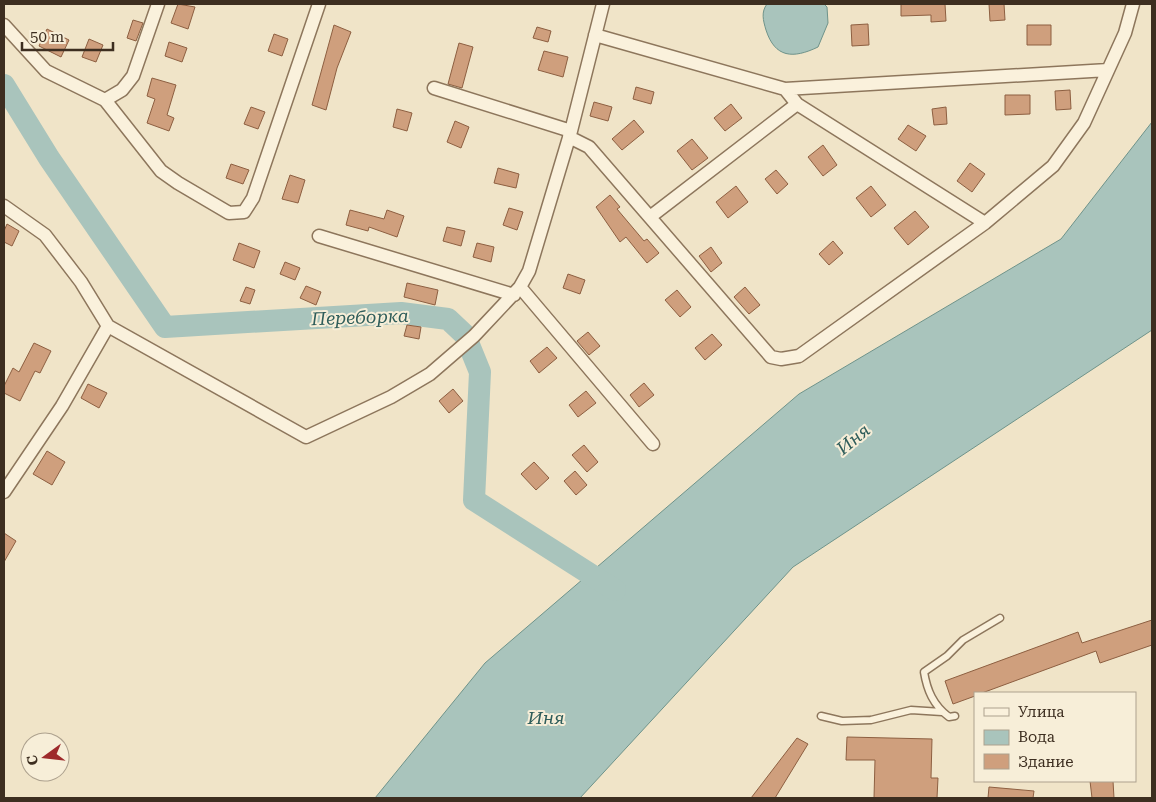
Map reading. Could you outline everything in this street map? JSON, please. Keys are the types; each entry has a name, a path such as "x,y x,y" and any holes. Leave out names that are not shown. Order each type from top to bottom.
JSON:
{"street":[{"path":"105,100 122,90 133,76 158,4"},
{"path":"4,25 46,71 105,100 161,170 178,183 229,213 244,212 253,198 318,4"},
{"path":"4,206 45,235 81,282 108,326 306,437 391,397 430,374 474,336 517,291 529,271 570,134 603,4"},
{"path":"434,88 570,134 589,146 771,357 781,359 799,356 985,223 1053,166 1084,123 1125,33 1133,4"},
{"path":"595,35 785,89 1108,70"},
{"path":"785,89 797,104 985,223"},
{"path":"650,217 797,104"},
{"path":"319,236 517,291 653,444"},
{"path":"4,492 62,406 108,326"}],"lane":[{"path":"955,716 949,717 942,712 926,690 924,672 947,656 963,640 1000,618"},
{"path":"821,716 842,721 871,720 911,710 942,712"}],"water":[{"path":"767,4 824,4 827,7 828,23 818,47 801,53 786,54 774,46 763,19 763,13"},
{"name":"Иня","path":"1152,122 1152,330 793,567 580,798 375,798 485,663 799,394 1061,239"}],"building":[{"path":"178,4 195,7 188,29 171,23"},
{"path":"901,4 945,4 946,21 931,22 931,15 901,16"},
{"path":"989,4 1004,4 1005,20 990,21"},
{"path":"133,20 143,23 136,41 127,38"},
{"path":"868,24 869,45 852,46 851,25"},
{"path":"334,25 351,32 337,68 326,110 312,105"},
{"path":"1027,25 1051,25 1051,45 1027,45"},
{"path":"537,27 551,31 548,42 533,38"},
{"path":"47,29 69,40 61,57 39,46"},
{"path":"274,34 288,39 282,56 268,51"},
{"path":"89,39 103,45 96,62 82,57"},
{"path":"169,42 187,48 182,62 165,56"},
{"path":"459,43 473,47 462,88 448,84"},
{"path":"544,51 568,57 563,77 538,70"},
{"path":"152,78 176,85 167,115 174,118 169,131 147,123 155,99 147,96"},
{"path":"636,87 654,92 651,104 633,99"},
{"path":"1070,90 1071,109 1056,110 1055,91"},
{"path":"1005,95 1030,95 1030,114 1005,115"},
{"path":"594,102 612,107 608,121 590,116"},
{"path":"731,104 742,118 725,131 714,118"},
{"path":"251,107 265,112 258,129 244,124"},
{"path":"946,107 947,124 934,125 932,109"},
{"path":"397,109 412,113 407,131 393,127"},
{"path":"634,120 644,132 622,150 612,139"},
{"path":"455,121 469,127 461,148 447,142"},
{"path":"908,125 926,136 916,151 898,139"},
{"path":"692,139 708,158 692,170 677,151"},
{"path":"823,145 837,165 823,176 808,157"},
{"path":"970,163 985,174 972,192 957,181"},
{"path":"231,164 249,170 243,184 226,178"},
{"path":"498,168 519,174 516,188 494,183"},
{"path":"776,170 788,184 777,194 765,179"},
{"path":"290,175 305,180 298,203 282,199"},
{"path":"736,186 748,202 728,218 716,202"},
{"path":"871,186 886,205 871,217 856,198"},
{"path":"610,195 620,207 617,209 644,241 647,239 659,253 647,263 626,237 620,242 596,207"},
{"path":"509,208 523,212 517,230 503,225"},
{"path":"350,210 384,219 387,210 404,216 397,237 369,227 368,231 346,225"},
{"path":"915,211 929,227 908,245 894,228"},
{"path":"7,224 19,231 12,246 4,242 4,231"},
{"path":"447,227 465,231 461,246 443,241"},
{"path":"833,241 843,253 829,265 819,254"},
{"path":"239,243 260,251 254,268 233,260"},
{"path":"477,243 494,247 491,262 473,257"},
{"path":"711,247 722,263 711,272 699,256"},
{"path":"285,262 300,268 295,280 280,274"},
{"path":"568,274 585,280 580,294 563,288"},
{"path":"407,283 438,290 435,305 404,297"},
{"path":"306,286 321,292 316,305 300,298"},
{"path":"246,287 255,290 250,304 240,301"},
{"path":"745,287 760,305 749,314 734,297"},
{"path":"677,290 691,307 680,317 665,300"},
{"path":"407,325 421,327 419,339 404,336"},
{"path":"588,332 600,346 589,355 577,341"},
{"path":"712,334 722,345 705,360 695,348"},
{"path":"34,343 51,351 40,373 35,371 20,401 4,393 4,386 13,368 19,372"},
{"path":"547,347 557,358 539,373 530,361"},
{"path":"644,383 654,395 639,407 630,395"},
{"path":"88,384 107,393 99,408 81,398"},
{"path":"453,389 463,401 449,413 439,401"},
{"path":"586,391 596,403 578,417 569,405"},
{"path":"584,445 598,462 587,472 572,455"},
{"path":"47,451 65,462 52,485 33,474"},
{"path":"534,462 549,478 536,490 521,474"},
{"path":"575,471 587,485 576,495 564,481"},
{"path":"4,533 16,541 4,562"},
{"path":"1152,620 1152,645 1100,663 1096,651 985,692 974,692 974,696 953,704 945,681 1078,632 1082,643"},
{"path":"847,737 932,739 931,778 938,778 937,798 874,798 875,760 846,760"},
{"path":"797,738 808,744 775,798 751,798"},
{"path":"1090,782 1113,782 1114,798 1092,798"},
{"path":"989,787 1034,791 1033,798 988,798"}],"waterway":[{"name":"Переборка","path":"4,85 49,158 165,327 401,313 448,319 465,335 480,372 474,500 615,590"}]}
